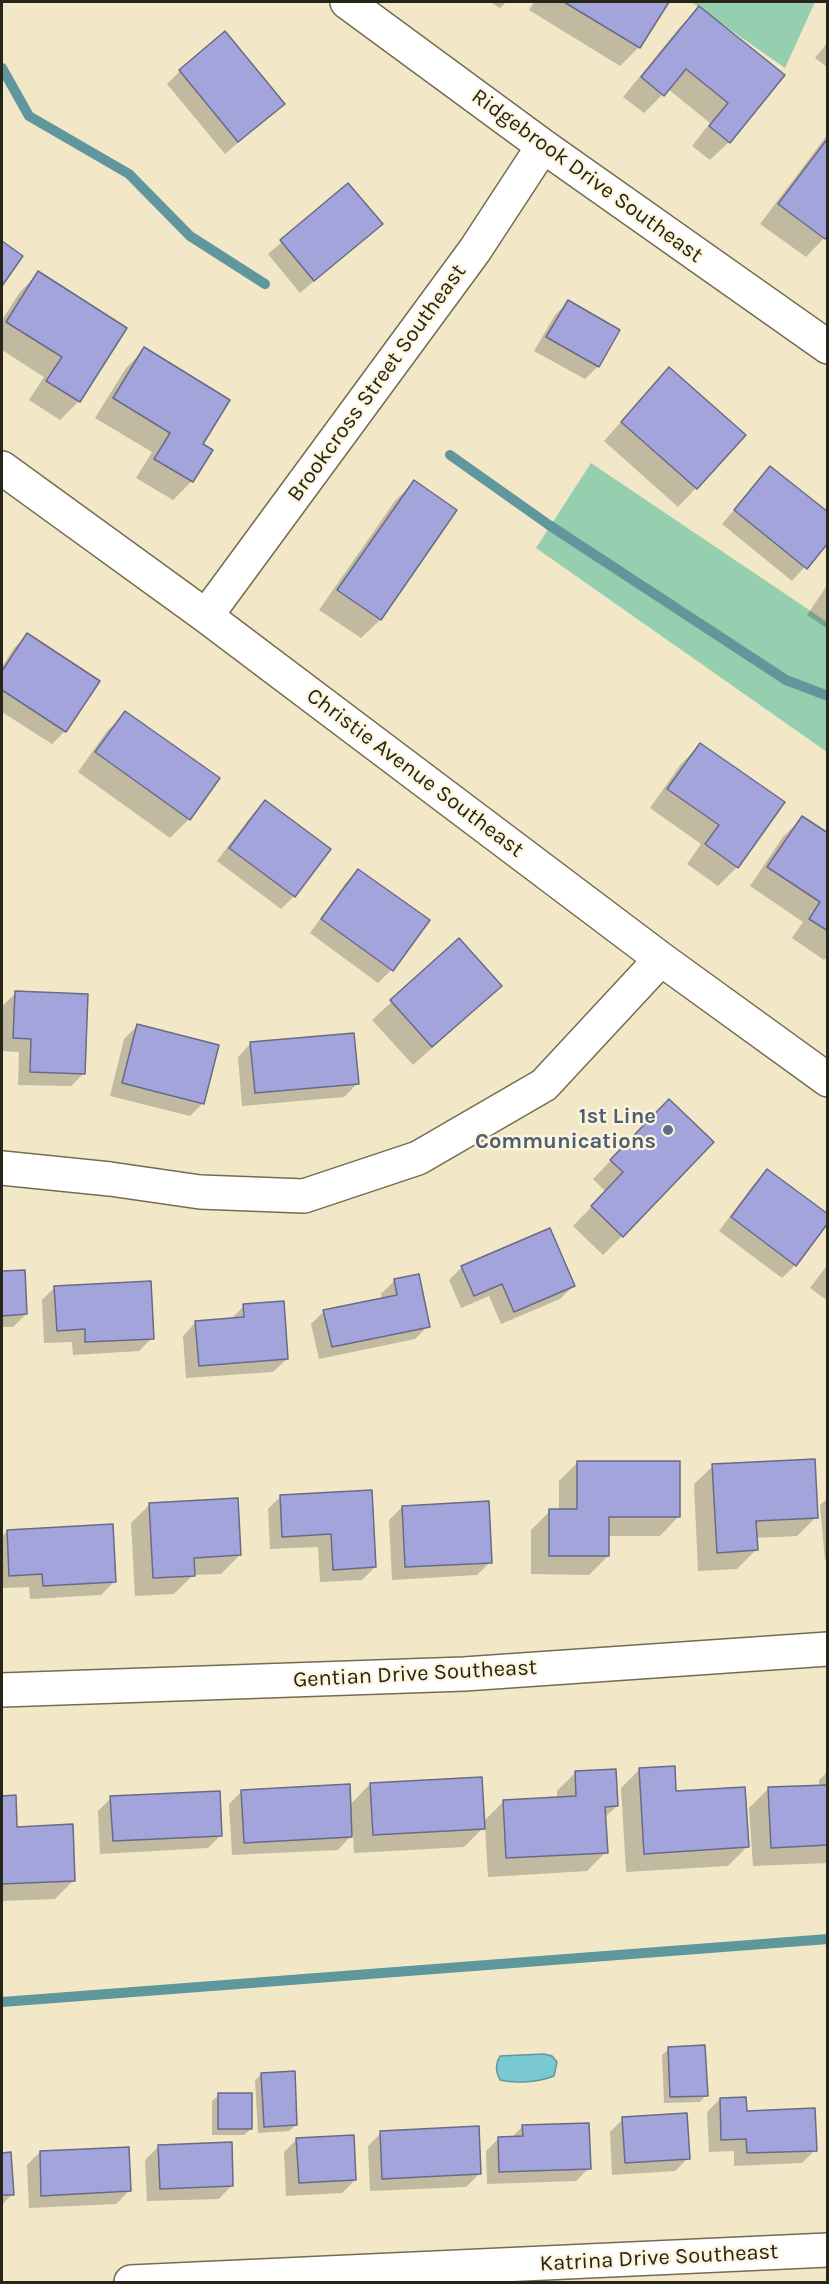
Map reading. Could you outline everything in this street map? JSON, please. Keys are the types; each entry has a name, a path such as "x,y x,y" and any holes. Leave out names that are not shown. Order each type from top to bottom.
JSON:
{"street":[{"name":"Ridgebrook Drive Southeast","path":"348,2 543,146 828,347"},
{"name":"Brookcross Street Southeast","path":"206,616 475,250 543,146"},
{"name":"Christie Avenue Southeast","path":"2,468 206,616 661,959 828,1080"},
{"path":"2,1168 110,1179 200,1192 304,1196 418,1158 543,1085 661,959"},
{"name":"Gentian Drive Southeast","path":"2,1690 464,1674 828,1649"},
{"name":"Katrina Drive Southeast","path":"131,2283 828,2250"}],"green space":[{"path":"691,2 815,2 785,68"},
{"path":"591,463 827,622 827,752 536,548"}],"water":[{"path":"544,2054 552,2056 557,2062 554,2076 527,2082 500,2080 496,2068 500,2056"}],"building":[{"path":"564,2 669,2 640,48"},
{"path":"699,6 785,75 730,143 709,126 728,103 686,69 664,96 641,77"},
{"path":"225,31 285,104 238,142 179,70"},
{"path":"828,138 828,237 825,239 778,204"},
{"path":"348,183 383,224 314,281 280,240"},
{"path":"2,241 23,256 2,286"},
{"path":"38,271 127,328 80,402 46,381 62,357 6,322"},
{"path":"568,300 620,330 599,367 546,337"},
{"path":"144,347 230,400 203,444 213,450 193,482 154,459 170,433 113,398"},
{"path":"669,367 746,435 697,489 621,422"},
{"path":"770,466 828,512 828,543 807,569 734,510"},
{"path":"414,480 457,510 381,620 337,590"},
{"path":"27,633 100,681 66,732 2,690 2,671"},
{"path":"125,711 220,778 190,820 95,752"},
{"path":"700,743 785,802 738,868 705,844 719,825 667,789"},
{"path":"265,800 331,849 295,897 229,848"},
{"path":"802,816 828,833 828,931 809,919 820,902 767,867"},
{"path":"358,869 430,920 393,971 321,919"},
{"path":"459,938 502,986 432,1047 390,1000"},
{"path":"15,991 88,994 85,1074 30,1072 31,1039 13,1038"},
{"path":"137,1024 219,1045 204,1104 122,1083"},
{"path":"354,1033 359,1084 255,1093 250,1042"},
{"path":"669,1099 714,1142 623,1237 591,1206 623,1172 610,1160"},
{"path":"767,1169 828,1214 828,1223 796,1266 731,1217"},
{"path":"550,1228 575,1286 514,1312 502,1284 474,1296 461,1266"},
{"path":"25,1270 27,1314 2,1316 2,1271"},
{"path":"419,1274 430,1327 332,1347 323,1310 397,1295 394,1279"},
{"path":"151,1281 154,1339 85,1342 85,1329 57,1331 54,1286"},
{"path":"284,1301 288,1359 199,1366 195,1321 244,1317 243,1304"},
{"path":"815,1459 818,1518 756,1521 758,1550 717,1553 712,1464"},
{"path":"577,1461 680,1461 680,1517 609,1517 609,1556 549,1556 549,1509 577,1509"},
{"path":"372,1490 376,1567 333,1570 331,1534 282,1537 280,1495"},
{"path":"238,1498 241,1555 194,1558 195,1576 153,1578 149,1503"},
{"path":"489,1501 492,1563 405,1567 402,1506"},
{"path":"113,1524 116,1582 43,1586 42,1574 9,1576 7,1530"},
{"path":"675,1766 676,1791 745,1787 749,1847 644,1854 639,1768"},
{"path":"616,1769 618,1806 605,1807 608,1853 506,1858 503,1800 576,1796 575,1771"},
{"path":"482,1777 485,1829 373,1835 370,1783"},
{"path":"350,1784 352,1837 244,1843 241,1790"},
{"path":"828,1785 828,1845 771,1848 768,1787"},
{"path":"220,1791 222,1836 113,1841 110,1796"},
{"path":"16,1795 17,1827 73,1824 75,1881 2,1884 2,1796"},
{"path":"705,2045 708,2096 670,2097 668,2047"},
{"path":"295,2071 297,2125 264,2127 261,2073"},
{"path":"218,2093 252,2093 252,2129 218,2129"},
{"path":"746,2097 747,2111 815,2108 817,2151 747,2153 746,2139 721,2140 720,2098"},
{"path":"687,2113 690,2159 625,2163 622,2117"},
{"path":"589,2123 591,2169 499,2172 498,2137 523,2136 522,2125"},
{"path":"479,2126 481,2174 382,2179 380,2131"},
{"path":"354,2135 356,2180 299,2183 296,2138"},
{"path":"232,2142 233,2186 160,2189 158,2145"},
{"path":"129,2147 131,2191 41,2196 40,2151"},
{"path":"11,2152 14,2195 2,2195 2,2153"}],"waterway":[{"path":"2,68 29,116 129,174 190,236 265,284"},
{"path":"450,455 549,525 786,680 828,696"},
{"path":"2,2002 828,1939"}],"place":[{"name":"1st Line Communications","path":"668,1130"}]}
